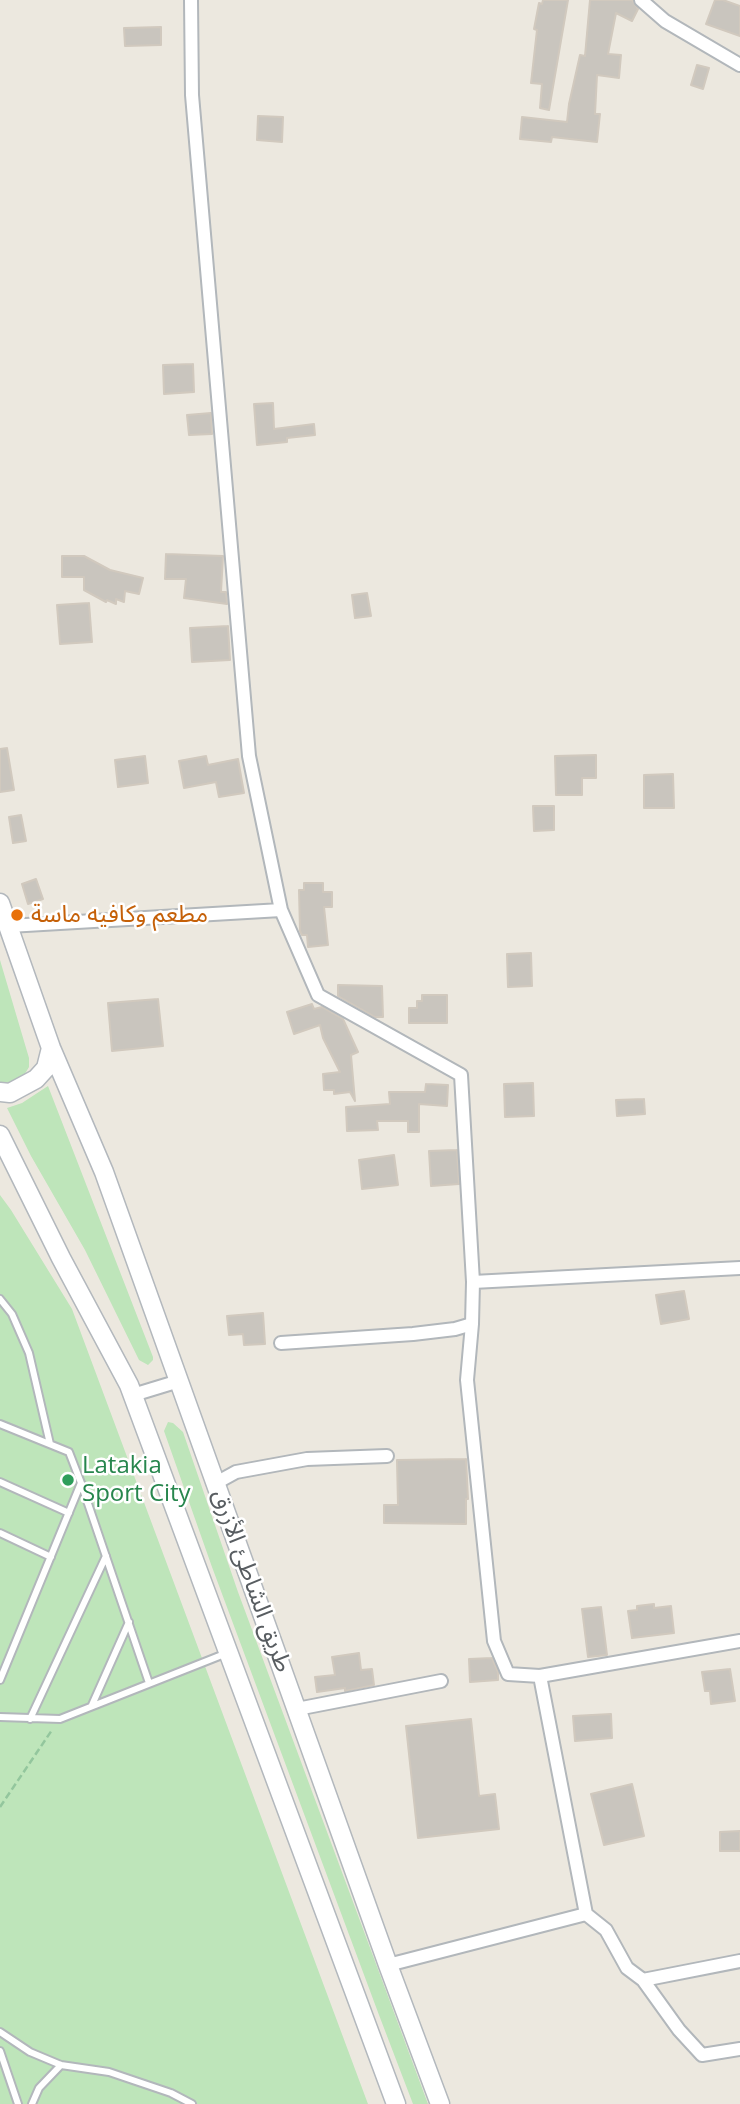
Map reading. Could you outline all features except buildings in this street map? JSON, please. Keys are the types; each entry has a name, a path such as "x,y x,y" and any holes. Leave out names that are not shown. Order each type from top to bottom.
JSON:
{"main road":[{"name":"طريق الشاطئ الأزرق","path":"0,903 51,1048 104,1172 440,2104"},
{"path":"0,1093 10,1093 36,1079 46,1068 51,1048"},
{"name":"طريق الشاطئ الأزرق","path":"0,1135 133,1395 396,2104"},
{"path":"0,1150 19,1171"}],"street":[{"path":"191,0 194,109 248,756 281,910 318,995 461,1075 473,1282 467,1380 494,1641 508,1674 540,1676 740,1641"},
{"path":"641,0 665,21 740,65"},
{"path":"9,926 281,910"},
{"path":"473,1282 740,1269"},
{"path":"281,1343 412,1334 456,1329 472,1324"},
{"path":"133,1395 179,1381"},
{"path":"216,1483 236,1472 307,1459 387,1456"},
{"path":"540,1676 586,1914 607,1930 627,1968 643,1980 679,2030 702,2055 740,2049"},
{"path":"297,1709 441,1681"},
{"path":"388,1965 586,1914"},
{"path":"643,1980 740,1961"}],"lane":[{"path":"0,1299 12,1314 29,1353 50,1444"},
{"path":"0,1424 69,1452 149,1683"},
{"path":"0,1482 69,1513"},
{"path":"0,1680 81,1483"},
{"path":"0,1533 51,1556"},
{"path":"30,1719 106,1556"},
{"path":"92,1706 129,1622"},
{"path":"0,1717 60,1719 229,1652"},
{"path":"0,2032 30,2052 61,2065 109,2072 171,2093 192,2104"},
{"path":"0,2051 18,2104"},
{"path":"33,2104 39,2088 61,2065"}],"path":[{"path":"0,1807 60,1719"}],"green space":[{"path":"0,960 29,1058 29,1067 23,1077 12,1083 0,1082"},
{"path":"48,1086 153,1357 148,1365 139,1360 85,1250 7,1108 22,1103"},
{"name":"Latakia Sport City","path":"0,1195 72,1309 368,2104 0,2104"},
{"path":"168,1422 183,1432 238,1592 428,2104 413,2104 379,2015 212,1567 164,1431"}],"place":[{"name":"مطعم وكافيه ماسة","path":"17,915"},
{"name":"Latakia Sport City","path":"68,1480"}]}
